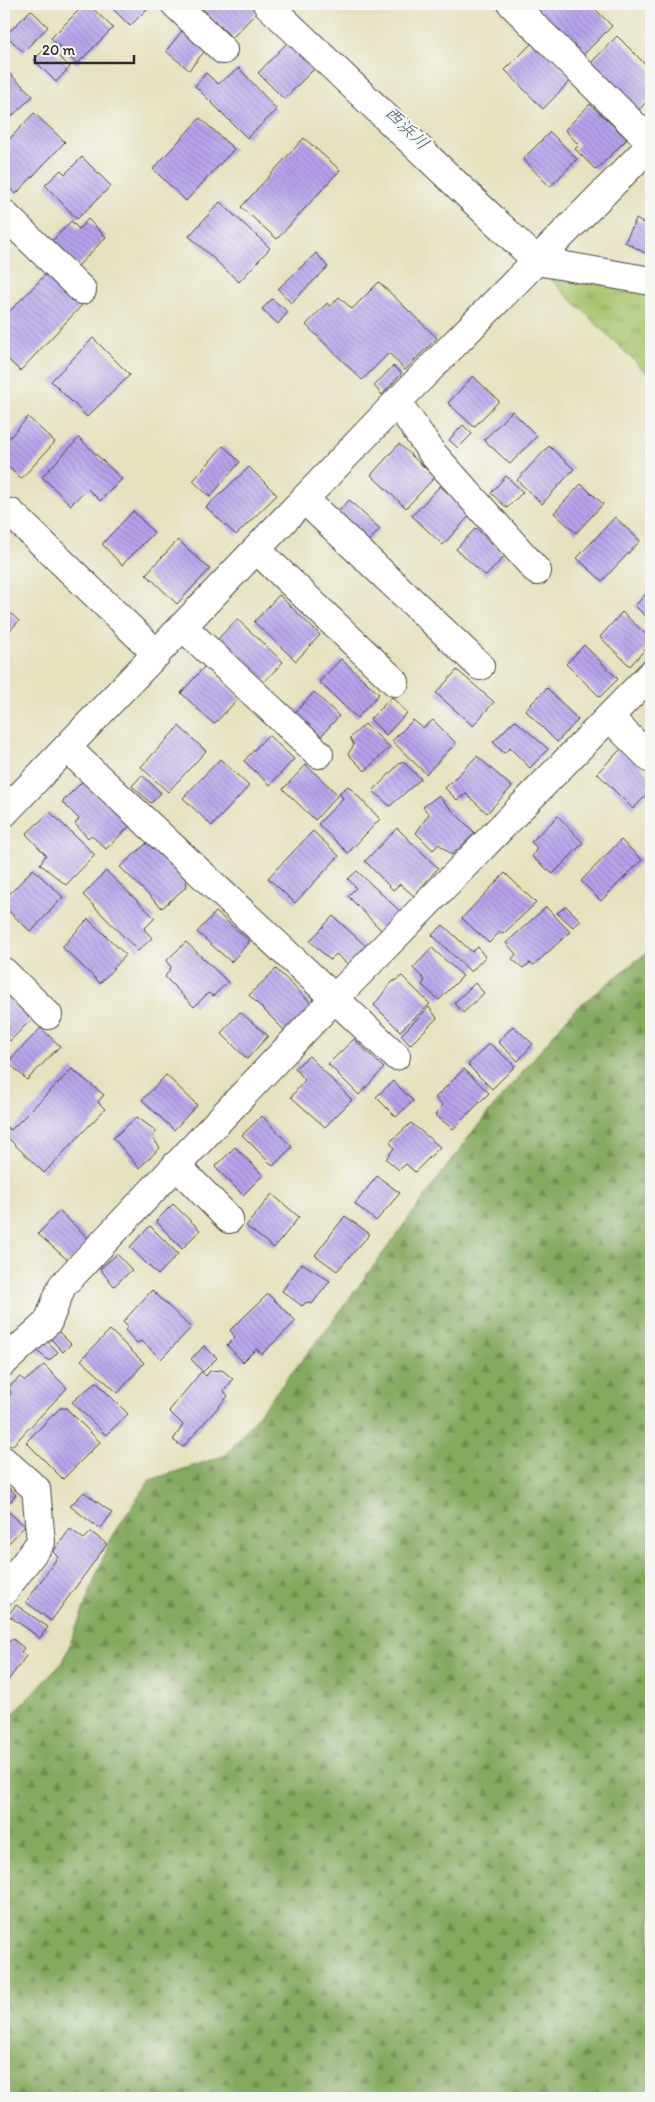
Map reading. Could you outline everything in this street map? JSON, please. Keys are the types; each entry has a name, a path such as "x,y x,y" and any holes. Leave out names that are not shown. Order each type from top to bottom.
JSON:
{"street":[{"path":"175,4 223,50"},
{"path":"267,4 538,260 651,281"},
{"path":"4,813 398,402 651,144 512,4"},
{"path":"4,214 82,290"},
{"path":"398,402 433,454 537,571"},
{"path":"305,500 480,666"},
{"path":"11,513 157,654"},
{"path":"257,550 395,682"},
{"path":"183,627 319,754"},
{"path":"4,1362 48,1322 62,1286 334,998 651,674"},
{"path":"610,717 651,759"},
{"path":"67,748 396,1056"},
{"path":"4,972 48,1015"},
{"path":"176,1165 229,1219"},
{"path":"4,1461 36,1489 41,1542 4,1591"}],"green space":[{"path":"550,279 651,290 651,377"},
{"path":"651,949 651,2098 4,2098 4,1723 63,1662 111,1537 150,1480 226,1455 326,1330 474,1130 574,1010"}],"building":[{"path":"85,4 88,4 113,28 77,64 51,38"},
{"path":"108,4 152,4 130,26"},
{"path":"198,4 254,4 260,9 232,38"},
{"path":"531,4 590,4 612,26 582,56"},
{"path":"31,10 48,27 23,52 6,35"},
{"path":"185,27 209,46 189,70 166,51"},
{"path":"617,36 651,70 651,97 635,114 588,66"},
{"path":"292,38 318,65 284,99 258,73"},
{"path":"535,40 572,79 543,109 505,70"},
{"path":"48,46 70,67 56,82 34,60"},
{"path":"4,68 33,96 4,124"},
{"path":"239,68 277,110 247,138 195,86 206,73 218,84"},
{"path":"590,104 627,139 596,170 575,149 579,145 565,130"},
{"path":"34,113 65,142 16,194 4,183 4,145"},
{"path":"200,118 234,149 186,201 153,169"},
{"path":"550,132 577,159 550,187 523,159"},
{"path":"304,138 340,170 277,239 241,207"},
{"path":"82,157 111,186 77,219 45,185 61,170 65,174"},
{"path":"220,202 270,248 239,282 189,236"},
{"path":"651,215 651,256 625,242 636,219 645,224"},
{"path":"88,219 106,237 78,266 52,241 71,221 79,229"},
{"path":"316,253 328,267 291,303 278,289"},
{"path":"49,271 85,302 20,371 4,355 4,314 6,315"},
{"path":"379,282 437,338 405,370 389,353 362,380 306,325 327,303 330,307 339,297 352,309"},
{"path":"272,299 288,312 278,324 262,309"},
{"path":"93,338 130,375 87,417 51,381"},
{"path":"393,366 402,373 382,395 374,386"},
{"path":"473,376 499,401 474,427 448,403"},
{"path":"512,411 537,436 510,464 484,440"},
{"path":"28,417 55,442 21,479 4,463 4,444"},
{"path":"463,425 472,434 458,448 449,440"},
{"path":"79,438 122,479 100,501 87,488 71,505 42,477"},
{"path":"399,444 435,477 406,508 371,475"},
{"path":"223,446 240,462 210,497 193,481"},
{"path":"549,446 574,469 542,504 517,480"},
{"path":"249,467 277,495 236,535 206,507"},
{"path":"506,476 523,492 507,508 491,493"},
{"path":"581,484 603,504 576,533 554,513"},
{"path":"440,486 471,514 443,545 412,516"},
{"path":"349,500 380,529 367,543 336,514"},
{"path":"133,511 154,533 122,565 102,544"},
{"path":"615,517 640,541 602,581 577,558"},
{"path":"476,528 505,556 486,576 456,549"},
{"path":"178,540 210,569 177,604 146,574"},
{"path":"651,588 651,621 635,606"},
{"path":"279,595 320,635 296,661 254,622"},
{"path":"4,607 19,621 4,637"},
{"path":"622,612 651,639 651,643 630,666 600,637"},
{"path":"237,619 283,662 261,685 215,642"},
{"path":"584,645 618,679 600,697 566,664"},
{"path":"341,659 379,694 357,718 319,682"},
{"path":"205,666 239,698 214,724 181,693"},
{"path":"457,670 494,702 473,726 436,693"},
{"path":"547,688 578,720 557,742 525,710"},
{"path":"314,692 339,716 314,744 288,720"},
{"path":"392,697 407,713 386,735 370,719"},
{"path":"413,720 423,728 433,720 456,743 426,774 392,741"},
{"path":"515,720 548,749 530,768 510,748 504,753 493,742"},
{"path":"365,724 390,747 365,771 348,754 354,745 350,738"},
{"path":"179,726 206,751 168,792 141,767"},
{"path":"268,735 294,759 270,785 244,761"},
{"path":"622,748 651,777 651,790 633,809 597,773"},
{"path":"477,756 512,787 487,813 466,794 457,800 445,788"},
{"path":"220,759 249,786 212,826 183,798"},
{"path":"402,761 421,779 390,806 373,791"},
{"path":"306,765 338,795 315,820 283,789"},
{"path":"142,775 161,793 151,803 132,786"},
{"path":"83,781 131,825 106,849 91,835 88,838 75,824 79,819 62,802"},
{"path":"348,786 380,819 348,853 318,824 343,798 339,793"},
{"path":"438,796 475,833 452,855 439,844 433,850 416,833 429,814 423,807"},
{"path":"50,812 95,855 66,885 40,864 46,855 26,834"},
{"path":"558,816 583,843 553,874 532,857 537,848 531,842"},
{"path":"397,828 438,868 414,896 400,884 393,890 365,861"},
{"path":"313,831 339,856 295,903 268,878"},
{"path":"621,840 642,860 601,901 581,881"},
{"path":"147,843 185,877 187,886 162,908 120,867"},
{"path":"33,869 63,897 31,932 4,907 4,900"},
{"path":"106,871 155,918 144,929 152,938 138,951 83,895"},
{"path":"357,871 402,913 382,931 348,896 356,888 348,879"},
{"path":"505,873 536,903 503,934 500,932 489,943 462,918"},
{"path":"566,906 581,921 573,927 557,913"},
{"path":"546,907 570,932 534,965 530,963 523,968 512,959 516,954 506,943"},
{"path":"216,912 250,941 231,962 197,932"},
{"path":"333,916 369,949 351,967 336,954 330,960 310,941"},
{"path":"88,919 126,955 100,983 62,947"},
{"path":"443,925 472,952 478,947 485,957 471,972 432,935"},
{"path":"186,942 228,982 213,996 208,993 194,1007 165,977 171,967 166,961"},
{"path":"432,948 463,976 439,1000 422,985 425,980 413,968"},
{"path":"276,969 310,1002 310,1013 288,1034 249,995"},
{"path":"402,976 430,1004 400,1031 374,1005 391,983"},
{"path":"475,983 484,993 463,1013 454,1003"},
{"path":"4,989 33,1018 10,1041 7,1037 4,1041"},
{"path":"429,1007 437,1018 410,1045 401,1035"},
{"path":"240,1012 268,1036 247,1059 221,1033"},
{"path":"513,1026 533,1044 518,1061 498,1042"},
{"path":"41,1028 60,1046 27,1080 8,1062"},
{"path":"354,1039 384,1068 359,1095 328,1064"},
{"path":"489,1043 515,1066 492,1089 468,1065"},
{"path":"309,1056 352,1100 325,1127 291,1097 305,1080 295,1068"},
{"path":"72,1069 104,1095 98,1102 105,1109 44,1173 4,1134 4,1126 11,1130"},
{"path":"464,1069 489,1093 453,1129 435,1115 443,1105 435,1098"},
{"path":"166,1075 197,1105 174,1130 142,1100"},
{"path":"393,1081 413,1101 396,1117 376,1097"},
{"path":"262,1116 292,1147 273,1166 242,1135"},
{"path":"137,1117 156,1131 153,1138 160,1148 139,1168 113,1138"},
{"path":"411,1123 440,1147 415,1172 406,1164 399,1170 386,1159 394,1148 390,1142"},
{"path":"235,1147 263,1175 243,1195 215,1167"},
{"path":"377,1176 400,1193 376,1221 355,1204"},
{"path":"272,1194 299,1217 274,1248 246,1226"},
{"path":"173,1204 200,1230 182,1249 156,1221"},
{"path":"59,1211 90,1240 70,1262 38,1234"},
{"path":"345,1216 370,1234 337,1271 315,1255"},
{"path":"150,1226 178,1254 158,1275 130,1247"},
{"path":"117,1254 132,1270 114,1286 100,1269"},
{"path":"302,1263 330,1281 312,1304 307,1302 302,1306 282,1291"},
{"path":"152,1290 191,1328 161,1359 142,1341 137,1343 125,1330 128,1327 123,1322"},
{"path":"268,1294 296,1321 262,1354 256,1349 243,1362 227,1345 235,1337 230,1330"},
{"path":"56,1329 71,1344 63,1352 50,1338"},
{"path":"110,1330 144,1363 118,1393 81,1360"},
{"path":"46,1340 58,1352 49,1361 36,1350"},
{"path":"204,1346 217,1358 203,1372 191,1359"},
{"path":"44,1365 67,1388 10,1446 4,1440 4,1402 11,1394 9,1387 20,1377 25,1381"},
{"path":"222,1370 233,1379 224,1391 228,1396 183,1447 173,1440 183,1425 169,1411 201,1372 206,1376 210,1371"},
{"path":"96,1382 128,1414 106,1435 72,1402"},
{"path":"60,1408 66,1408 100,1442 63,1479 26,1442"},
{"path":"4,1483 16,1495 8,1504 4,1499"},
{"path":"84,1492 112,1513 100,1529 70,1506"},
{"path":"4,1508 25,1526 4,1548"},
{"path":"70,1529 84,1539 91,1532 107,1544 51,1621 26,1602 58,1557 53,1552"},
{"path":"16,1605 48,1627 40,1638 8,1615"},
{"path":"4,1639 8,1642 13,1639 24,1648 21,1652 26,1656 4,1686"}],"water label":[{"name":"西浜川","path":"407,128"}]}
